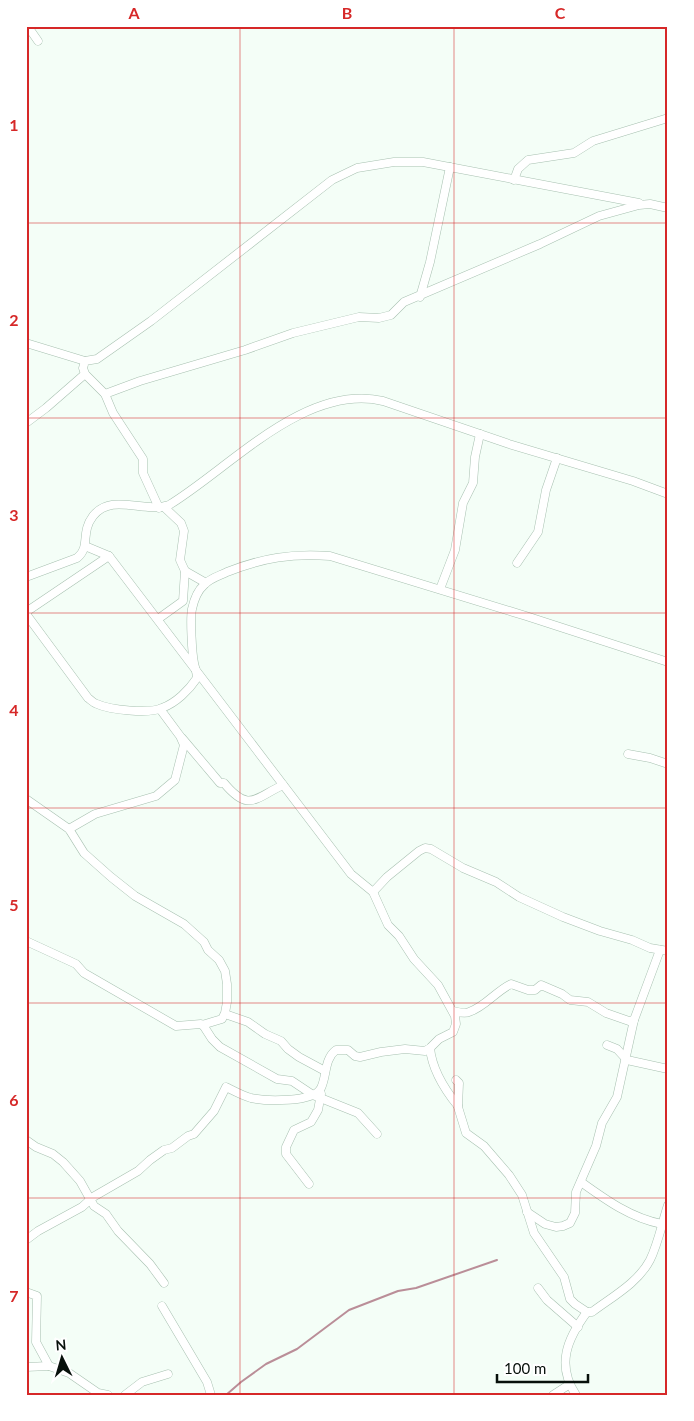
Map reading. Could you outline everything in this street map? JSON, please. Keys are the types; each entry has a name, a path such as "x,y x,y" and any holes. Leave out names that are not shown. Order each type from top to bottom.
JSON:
{"street":[{"path":"26,30 31,31 38,41"},
{"path":"514,180 518,169 528,160 574,153 593,141 668,118"},
{"path":"26,343 85,360 97,359 152,321 332,180 357,168 394,162 423,162 668,208"},
{"path":"420,297 430,262 450,167"},
{"path":"104,394 293,333 359,317 379,318 391,315 404,302 420,297 599,216 644,204"},
{"path":"85,360 84,374 104,394 113,414 143,459 143,473 161,508 180,523 184,531 180,560 185,572 183,601"},
{"path":"26,423 84,374"},
{"path":"26,577 77,558 82,554 85,546 86,525 102,507 117,504 161,508 177,500 276,429 301,414 348,398 365,397 383,401 668,494"},
{"path":"440,589 455,550 463,503 473,483 474,458 480,434"},
{"path":"517,563 538,532 546,490 557,458"},
{"path":"85,546 109,556 352,874 374,892 388,925 399,936 414,959 438,986 455,1016 456,1024 453,1032 439,1039 425,1051 408,1049 360,1057 355,1056 348,1050 336,1050 330,1056 322,1087 316,1097 318,1110 310,1122 294,1130 286,1147 286,1154 309,1184"},
{"path":"109,556 26,613 88,698 103,707 129,710 160,709 168,706 192,686 197,678 194,663 192,611 196,596 204,585"},
{"path":"158,619 212,578 256,561 277,557 330,556 592,636 668,662"},
{"path":"185,572 204,585"},
{"path":"160,709 220,783 224,782 242,800 258,799 283,785"},
{"path":"69,829 95,814 156,796 175,780 184,745 180,736"},
{"path":"628,754 668,764"},
{"path":"26,799 69,829 84,854 100,868 135,896 184,924 204,942 208,950 219,960 225,971 227,984 225,1014 222,1018 202,1025 176,1026 84,973 76,964 26,941"},
{"path":"374,892 387,877 419,851 425,848 431,849 463,868 496,882 519,898 600,931 664,950 634,1020 617,1098 602,1123 596,1146 576,1192 575,1213 570,1223 556,1227 545,1224 527,1212"},
{"path":"452,1011 468,1013 511,984 528,990 535,990 541,985 562,994 570,1000 588,1002 606,1014 629,1021 634,1020"},
{"path":"225,1014 248,1022 265,1034 281,1041 299,1057 326,1071"},
{"path":"202,1025 212,1040 220,1047 277,1078 292,1081 316,1097 358,1113 377,1134"},
{"path":"607,1046 617,1049 626,1059 668,1069"},
{"path":"430,1048 431,1060 448,1094 458,1107"},
{"path":"456,1080 459,1083 458,1107 466,1133 484,1146 502,1165 522,1195 534,1234 564,1277 570,1299 587,1312 592,1312 634,1280 645,1268 650,1260 668,1205"},
{"path":"26,1240 38,1231 82,1207 104,1190 138,1171 164,1150 172,1148 188,1136 194,1134 214,1111 226,1087 251,1098 272,1101 316,1097"},
{"path":"26,1140 36,1147 53,1154 63,1162 80,1181 94,1206 106,1214 126,1240 150,1264 164,1283"},
{"path":"581,1182 628,1213 662,1224"},
{"path":"538,1288 547,1300 578,1326"},
{"path":"26,1292 36,1296 36,1342 48,1366"},
{"path":"162,1306 207,1382 211,1395"},
{"path":"576,1395 570,1384 565,1359 566,1349 587,1312"},
{"path":"26,1367 48,1366 70,1373 98,1393 108,1395"},
{"path":"125,1395 142,1382 168,1374"},
{"path":"553,1395 570,1384"}],"waterway":[{"path":"226,1395 266,1364 297,1349 349,1310 398,1291 416,1288 497,1260"}]}
